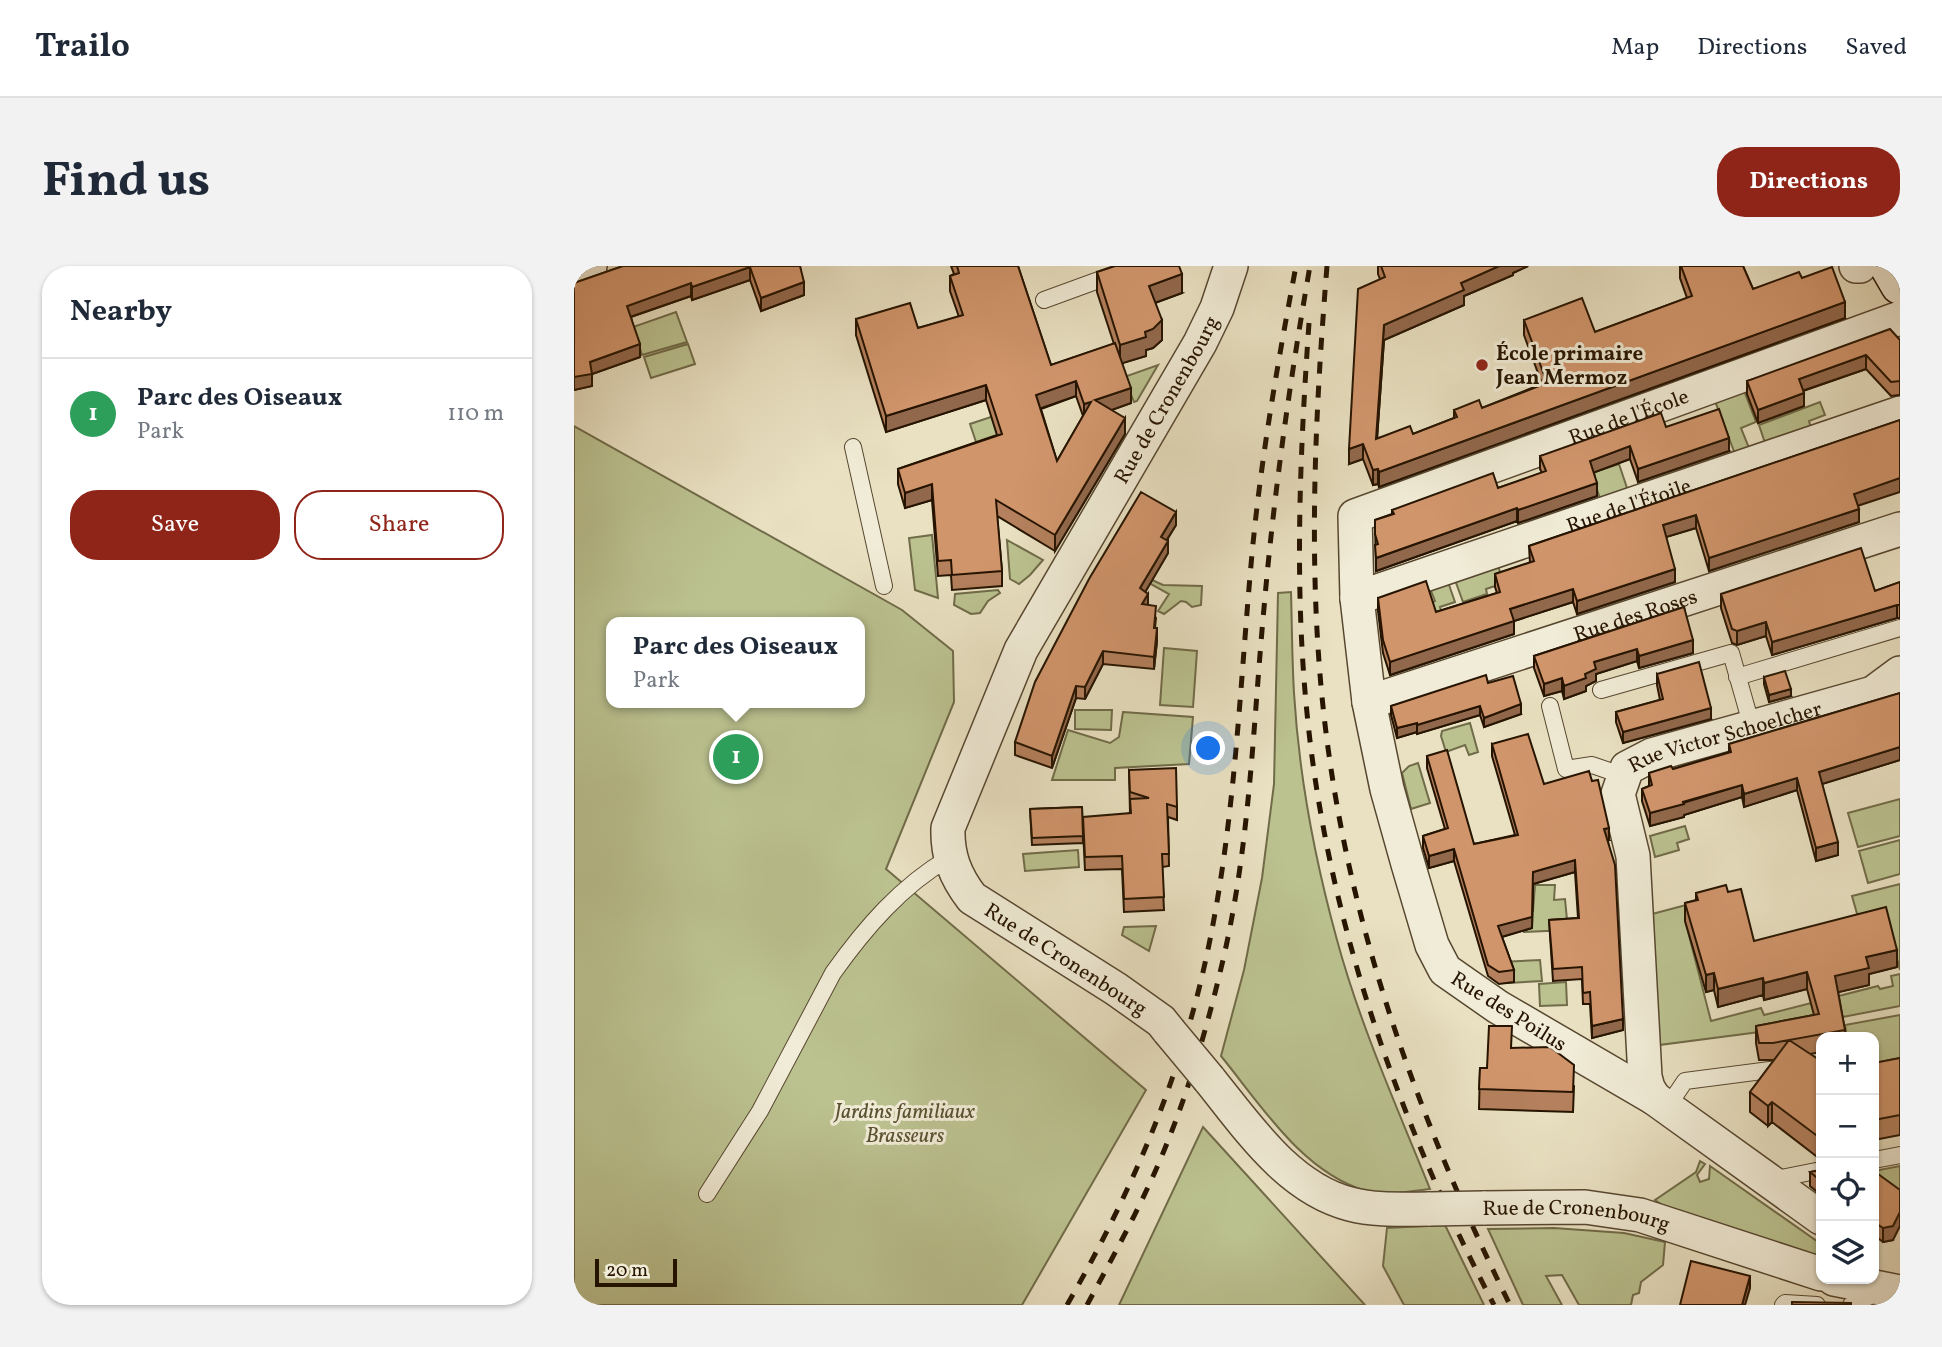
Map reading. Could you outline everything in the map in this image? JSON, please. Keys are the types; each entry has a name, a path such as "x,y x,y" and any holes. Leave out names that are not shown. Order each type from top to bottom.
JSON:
{"main road":[{"path":"1889,266 1900,285"}],"street":[{"path":"574,271 590,266"},
{"name":"Rue de Cronenbourg","path":"1231,266 1217,308 1200,343 1020,650 953,810 948,828 949,858 956,875 972,898 1116,989 1161,1021 1252,1133 1298,1178 1342,1202 1368,1208 1585,1207 1640,1215 1816,1273"},
{"name":"Rue de l'École","path":"1354,516 1900,318"},
{"name":"Rue de l'Étoile","path":"1357,598 1900,413"},
{"name":"Rue des Poilus","path":"1354,516 1357,598 1369,702 1387,789 1408,864 1432,945 1445,970 1498,1007 1660,1103 1816,1214"},
{"name":"Rue des Roses","path":"1369,702 1900,529"},
{"name":"Rue Victor Schoelcher","path":"1660,1103 1648,1088 1646,1077 1633,856 1618,794 1627,768 1652,755 1873,693 1900,673"},
{"path":"1862,1284 1885,1288"}],"lane":[{"path":"1045,300 1137,266"},
{"path":"853,447 884,586"},
{"path":"1737,677 1900,628"},
{"path":"1601,690 1731,653 1752,727"},
{"path":"1550,706 1566,769 1592,765 1624,776"},
{"path":"707,1194 760,1111 833,973 897,895 925,872 949,858"},
{"path":"1660,1103 1685,1081 1770,1070"},
{"path":"1879,1159 1900,1155"},
{"path":"1768,1180 1816,1171"},
{"path":"1851,1305 1885,1288"},
{"path":"1783,1305 1817,1305"}],"green space":[{"path":"676,312 687,342 642,355 633,327"},
{"path":"688,344 695,364 651,378 644,357"},
{"path":"1158,365 1137,401 1134,402 1124,377"},
{"path":"1755,386 1756,389 1745,393 1756,422 1741,428 1749,448 1735,454 1715,401"},
{"path":"1820,402 1825,415 1809,421 1811,428 1765,443 1759,425"},
{"path":"1024,406 1035,436 980,454 970,424"},
{"name":"Jardins familiaux Brasseurs","path":"574,426 902,610 953,651 954,702 886,869 1146,1090 1022,1305 574,1305"},
{"path":"1619,464 1628,491 1601,501 1591,473"},
{"path":"932,535 938,598 915,590 909,538"},
{"path":"1007,540 1043,560 1019,584 1010,579"},
{"path":"1498,566 1504,583 1486,589 1487,594 1463,602 1455,580"},
{"path":"1152,580 1163,585 1202,586 1201,605 1192,607 1181,601 1164,614 1158,611 1169,594 1149,583"},
{"path":"1448,582 1455,602 1440,607 1444,620 1437,622 1431,603 1435,601 1431,591 1428,592 1427,589"},
{"path":"998,590 1000,593 988,601 980,613 971,614 954,605 955,594"},
{"path":"1291,592 1296,724 1309,818 1322,879 1346,972 1380,1066 1430,1189 1374,1193 1343,1182 1322,1169 1284,1135 1221,1056 1244,970 1262,878 1274,784 1278,593"},
{"path":"1164,648 1197,651 1193,707 1160,705"},
{"path":"1075,710 1112,710 1111,730 1075,729"},
{"path":"1123,712 1193,717 1189,764 1115,768 1115,780 1052,780 1068,730 1110,743 1119,737"},
{"path":"1470,723 1478,752 1469,755 1465,745 1446,752 1442,731"},
{"path":"1418,763 1430,803 1411,809 1402,773 1409,766"},
{"path":"1900,799 1900,836 1858,847 1848,813"},
{"path":"1685,826 1689,839 1677,843 1679,850 1655,857 1650,836"},
{"path":"1900,840 1900,874 1868,883 1859,851"},
{"path":"1078,850 1079,867 1025,871 1023,854"},
{"path":"1900,884 1900,970 1887,921 1861,928 1852,896"},
{"path":"1535,885 1555,885 1554,900 1565,899 1568,930 1524,932 1525,911 1533,911"},
{"path":"1739,891 1696,917 1685,920 1711,1021 1761,1008 1764,1015 1878,986 1880,989 1893,986 1891,976 1900,974 1900,1006 1775,1030 1659,1045 1652,914"},
{"path":"1156,926 1149,951 1122,935 1124,927"},
{"path":"1540,960 1542,981 1508,983 1501,962"},
{"path":"1566,982 1567,1005 1540,1006 1539,984"},
{"path":"1900,1015 1900,1078 1879,1082 1879,1032 1846,1032 1845,1025"},
{"path":"1203,1127 1365,1305 1119,1305"},
{"path":"1700,1161 1705,1164 1697,1175 1700,1182 1709,1179 1710,1166 1816,1240 1816,1257 1662,1205 1655,1200 1696,1172"},
{"path":"1900,1166 1900,1196 1879,1181 1879,1170"},
{"path":"1445,1225 1484,1305 1404,1305 1383,1266 1387,1228"},
{"path":"1554,1228 1624,1233 1665,1242 1663,1265 1641,1282 1639,1293 1633,1295 1631,1305 1579,1305 1562,1275 1546,1276 1562,1305 1523,1305 1488,1229"}],"building":[{"path":"623,266 800,266 804,282 761,298 750,267 692,287 691,283 627,306 640,344 590,362 592,374 574,377 574,283"},
{"path":"957,266 1018,266 1051,365 1115,343 1131,388 1095,400 1125,418 1055,535 996,500 1002,571 952,575 951,560 938,561 932,484 905,493 898,469 1002,434 986,385 886,416 856,319 910,303 918,328 963,315 950,276 959,273","holes":["1076,381 1084,404 1091,402 1057,461 1036,395"]},
{"path":"1115,266 1179,266 1182,274 1149,286 1162,320 1153,329 1145,332 1146,337 1120,345 1097,272"},
{"path":"1381,266 1499,266 1461,283 1464,290 1384,325 1376,439 1410,426 1413,434 1457,417 1454,410 1479,400 1482,408 1547,383 1524,320 1582,298 1595,332 1692,296 1681,266 1743,266 1753,289 1799,272 1802,278 1832,267 1845,302 1379,472 1378,469 1373,470 1363,444 1349,449 1358,289 1385,277"},
{"path":"1890,329 1900,340 1900,381 1891,382 1866,355 1799,379 1804,393 1758,410 1747,381"},
{"path":"1719,409 1729,438 1638,469 1630,446 1590,461 1597,483 1376,558 1375,545 1378,544 1375,520 1394,514 1392,510 1493,473 1498,488 1546,471 1540,456 1661,413 1666,427"},
{"path":"1900,420 1900,478 1854,494 1859,509 1709,558 1696,515 1663,525 1675,569 1577,601 1573,589 1510,609 1514,621 1390,662 1383,640 1378,598 1426,581 1436,612 1500,592 1495,574 1534,561 1529,546"},
{"path":"1141,492 1176,512 1161,537 1168,541 1140,588 1148,594 1142,604 1156,606 1154,657 1103,651 1085,687 1076,686 1052,756 1015,742 1035,682 1089,579"},
{"path":"1861,548 1875,591 1900,582 1900,605 1772,642 1766,622 1737,631 1732,629 1721,594"},
{"path":"1684,607 1693,640 1639,656 1637,649 1594,662 1596,669 1585,674 1586,678 1564,686 1562,678 1544,684 1534,656"},
{"path":"1699,662 1711,708 1623,732 1616,712 1663,699 1657,674"},
{"path":"1785,671 1791,689 1769,695 1764,677"},
{"path":"1486,675 1488,683 1513,676 1521,704 1484,718 1480,706 1417,725 1397,728 1391,706"},
{"path":"1900,693 1900,747 1819,772 1838,842 1816,848 1797,778 1744,794 1742,785 1650,813 1642,789 1652,785 1649,773 1731,752 1729,744"},
{"path":"1528,734 1544,784 1589,771 1592,781 1598,780 1609,828 1604,829 1615,865 1623,1019 1592,1026 1590,992 1583,993 1582,967 1553,969 1549,920 1579,918 1575,860 1533,872 1532,917 1498,926 1514,970 1499,972 1488,965 1454,849 1429,856 1423,836 1448,828 1427,756 1447,750 1474,844 1518,835 1492,744"},
{"path":"1176,768 1177,807 1167,804 1169,854 1162,854 1164,897 1124,899 1122,856 1085,857 1083,817 1131,813 1130,799 1149,798 1130,792 1129,770"},
{"path":"1082,807 1083,836 1032,838 1030,809"},
{"path":"1726,885 1728,892 1741,889 1754,941 1886,907 1897,950 1866,957 1869,968 1835,976 1845,1030 1816,1032 1816,1035 1759,1043 1756,1026 1819,1014 1807,972 1764,983 1763,978 1718,989 1714,973 1706,975 1685,903 1698,900 1696,893"},
{"path":"1489,1026 1512,1026 1511,1048 1550,1047 1574,1065 1573,1092 1479,1089 1480,1068 1487,1068"},
{"path":"1789,1040 1816,1058 1816,1135 1772,1102 1768,1106 1750,1092"},
{"path":"1900,1058 1900,1115 1879,1119 1879,1095 1879,1062"},
{"path":"1879,1175 1900,1190 1900,1212 1893,1226 1883,1228 1879,1225"},
{"path":"1691,1261 1750,1276 1742,1305 1680,1305"},
{"path":"1792,1302 1851,1303 1851,1305 1792,1305"}],"railway":[{"path":"1067,1305 1110,1226 1147,1143 1179,1059 1203,972 1214,920 1229,816 1260,482 1296,266"},
{"path":"1087,1305 1142,1200 1172,1131 1200,1046 1223,960 1245,829 1268,565 1289,394 1310,266"},
{"path":"1327,266 1316,449 1315,572 1322,694 1341,827 1375,968 1397,1037 1449,1173 1510,1305"},
{"path":"1309,323 1301,469 1301,616 1307,713 1331,867 1372,1018 1398,1092 1428,1165 1494,1305"}],"place":[{"name":"École primaire Jean Mermoz","path":"1482,365"},
{"name":"Parc des Oiseaux","path":"736,757"}]}
